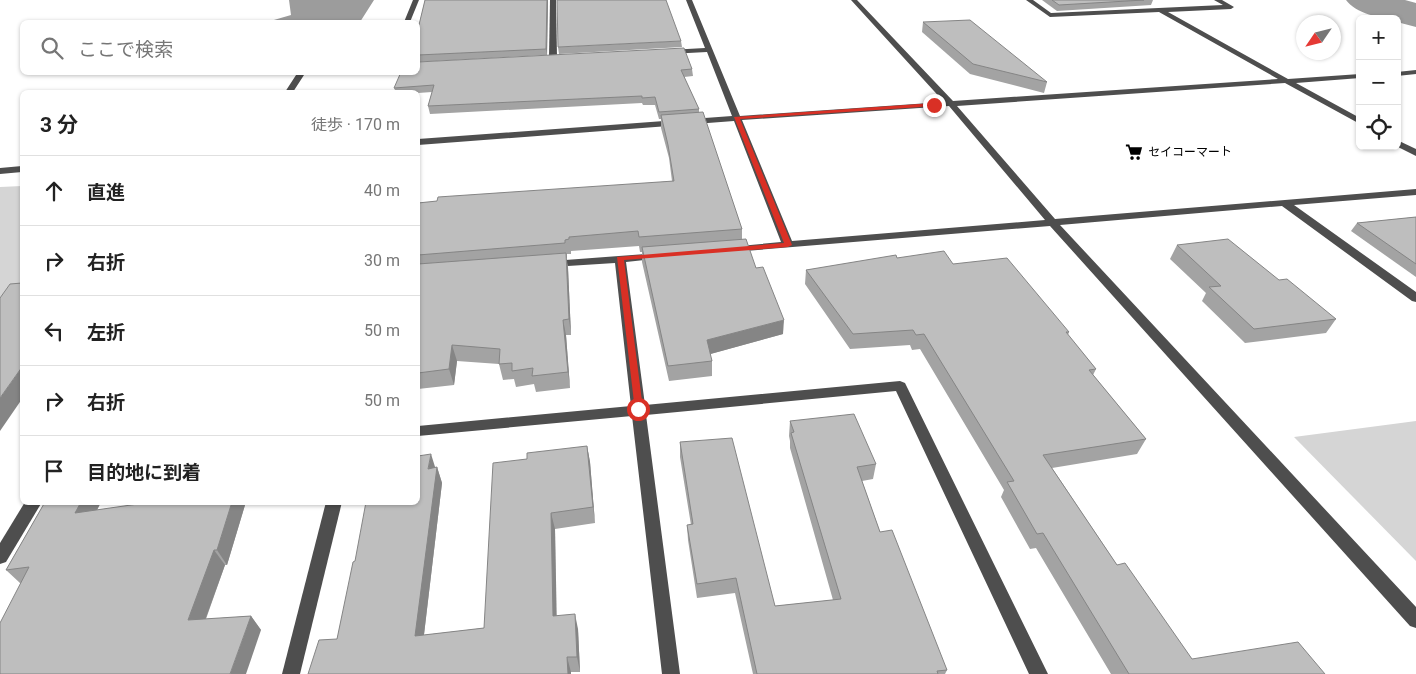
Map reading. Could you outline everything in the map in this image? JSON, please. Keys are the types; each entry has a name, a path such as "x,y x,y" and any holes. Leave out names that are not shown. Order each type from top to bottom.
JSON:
{"street":[{"path":"408,20 416,0"},
{"path":"553,0 553,58"},
{"path":"689,0 788,245"},
{"path":"854,0 951,104 1053,223 1416,620"},
{"path":"1029,0 1050,15 1231,7 1218,0"},
{"path":"1160,10 1356,120"},
{"path":"660,53 709,50"},
{"path":"543,58 562,57"},
{"path":"1401,74 1416,72"},
{"path":"290,90 300,75"},
{"path":"420,142 736,118 1356,76"},
{"path":"1401,145 1416,153"},
{"path":"0,171 20,169"},
{"path":"719,251 1416,192"},
{"path":"1284,204 1416,298"},
{"path":"543,265 669,255"},
{"path":"620,259 671,674"},
{"path":"420,431 900,386 1039,674"},
{"path":"0,557 32,505"},
{"path":"291,674 333,505"}],"shaded area":[{"path":"289,0 374,0 361,20 274,20 291,15"},
{"path":"20,186 20,309 0,334 0,187"},
{"path":"1416,421 1416,561 1294,437"}],"building":[{"path":"425,0 547,0 546,49 420,55 420,21"},
{"path":"557,0 666,0 681,41 558,47"},
{"path":"1052,0 1144,0 1059,5"},
{"path":"970,20 1047,82 973,64 923,22"},
{"path":"684,48 692,69 681,70 699,109 659,112 655,97 642,98 642,96 428,106 434,85 394,88 400,75 420,75 420,62"},
{"path":"703,112 742,229 639,237 638,231 569,237 569,239 565,240 565,243 420,255 420,203 437,201 438,197 674,181 661,115"},
{"path":"1416,217 1416,264 1357,223"},
{"path":"746,239 756,268 763,267 784,320 707,340 712,361 668,366 642,247"},
{"path":"1228,239 1279,280 1287,279 1336,319 1254,329 1209,287 1221,286 1177,245"},
{"path":"944,251 953,264 1007,258 1069,332 1066,332 1096,369 1089,370 1146,439 1043,455 1117,565 1125,563 1192,659 1298,642 1325,674 1129,674 1043,533 1037,534 1007,482 1014,481 924,334 916,335 913,330 853,334 806,270 896,255 897,258"},
{"path":"566,253 569,319 563,320 568,372 532,376 533,368 512,371 512,363 499,364 500,349 452,345 449,369 420,373 420,264"},
{"path":"20,283 20,370 0,398 0,298 10,284"},
{"path":"854,414 876,464 857,467 880,532 892,530 947,670 937,671 938,674 757,674 736,578 697,584 687,525 693,524 680,442 732,438 775,606 841,599 791,433 794,432 790,421"},
{"path":"587,446 593,507 551,513 553,616 575,614 577,657 567,657 568,674 308,674 319,640 337,639 365,505 420,505 420,456 431,454 428,469 437,467 415,636 484,628 493,463 527,459 527,453"},
{"path":"43,505 79,505 75,513 131,505 231,505 217,550 214,550 188,620 251,616 230,674 0,674 0,623 29,567 6,570"}],"waterway":[{"path":"1364,0 1416,15"}],"place":[{"name":"セイコーマート","path":"1134,152"}],"route":[{"path":"638,409 620,259 788,245 736,118 934,105"}]}
